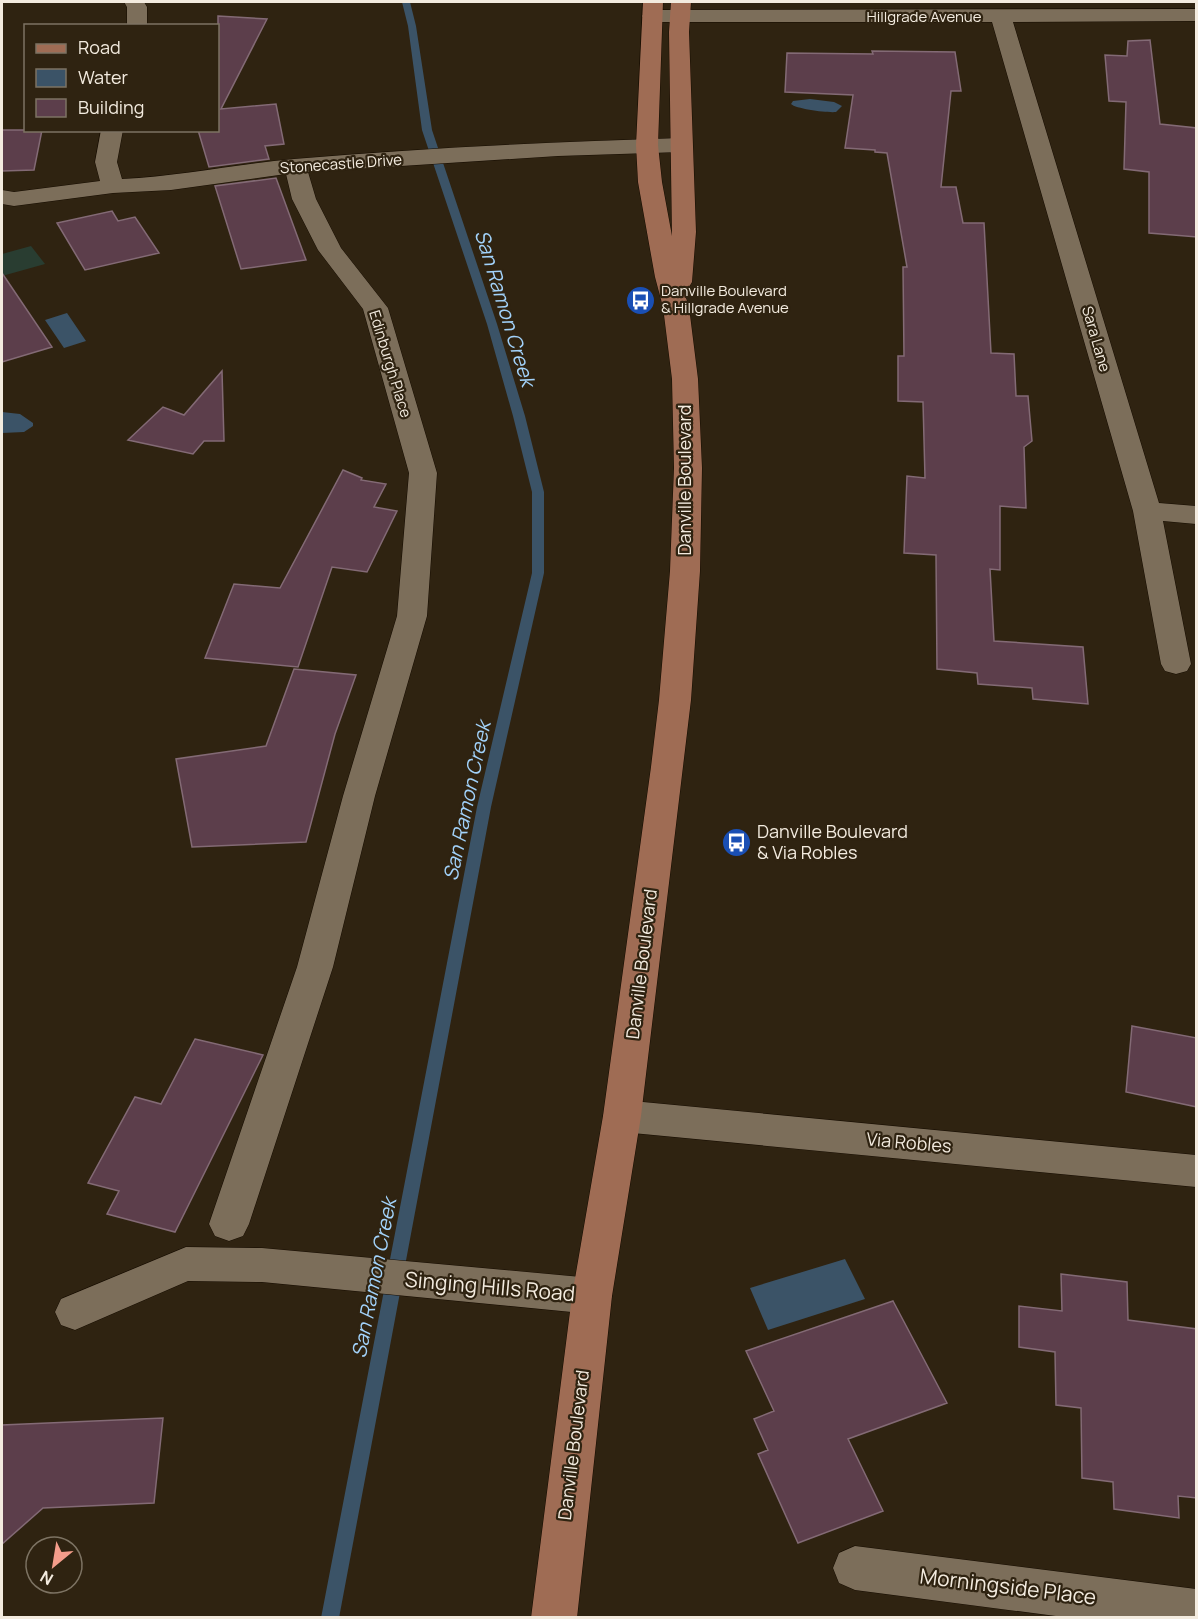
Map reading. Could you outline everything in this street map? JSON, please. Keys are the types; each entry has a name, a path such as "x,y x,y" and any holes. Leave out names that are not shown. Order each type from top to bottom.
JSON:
{"main road":[{"name":"Danville Boulevard","path":"554,1617 592,1296 622,1116 675,700 685,571 688,468 685,379 676,307 665,266 650,182 647,145 653,9"},
{"name":"Danville Boulevard","path":"676,307 684,231 680,9"}],"street":[{"path":"134,2 137,7 136,24"},
{"name":"Hillgrade Avenue","path":"653,9 1001,17 1091,9 1197,15"},
{"name":"Sara Lane","path":"1001,17 1147,512 1176,664"},
{"path":"112,132 106,162 113,186"},
{"name":"Stonecastle Drive","path":"2,197 14,199 113,186 171,183 294,166 647,145 681,145"},
{"name":"Edinburgh Place","path":"229,1224 315,967 359,796 412,616 423,473 375,308 330,250 304,199 294,166"},
{"path":"1147,512 1197,515"},
{"name":"Via Robles","path":"622,1116 1197,1171"},
{"name":"Singing Hills Road","path":"75,1312 186,1264 262,1265 592,1296"},
{"name":"Morningside Place","path":"855,1568 1197,1611"}],"green space":[{"path":"31,246 45,264 2,276 2,254"}],"water":[{"path":"810,99 834,102 842,106 836,112 832,112 805,109 791,104 793,101"},
{"path":"67,313 86,341 64,348 45,320"},
{"path":"2,412 20,414 33,423 33,426 24,432 2,433"},
{"path":"845,1259 865,1299 768,1330 750,1288"}],"building":[{"path":"218,16 267,19 221,109 276,104 284,144 265,146 269,159 209,167 199,132 219,132"},
{"path":"1150,40 1160,124 1197,128 1197,237 1149,233 1149,172 1124,169 1126,102 1109,101 1105,55 1127,56 1128,41"},
{"path":"872,51 955,52 961,91 951,91 941,187 956,187 963,223 984,223 991,353 1014,354 1016,396 1028,396 1032,441 1024,447 1026,508 1000,506 1000,570 990,569 994,641 1083,647 1088,704 1033,699 1032,688 978,684 977,673 937,669 936,555 904,553 907,476 925,478 923,402 898,401 898,356 904,356 903,267 907,267 887,153 845,148 853,95 785,92 787,53 873,54"},
{"path":"2,130 42,132 34,170 2,171"},
{"path":"276,178 306,260 241,269 215,186"},
{"path":"112,211 118,221 135,217 159,253 85,270 57,223"},
{"path":"2,273 52,347 2,362"},
{"path":"222,371 224,441 204,441 193,454 128,440 163,407 184,415"},
{"path":"343,470 362,478 361,480 386,484 374,507 397,511 367,572 332,567 298,667 205,658 234,584 280,588"},
{"path":"294,669 356,675 335,734 306,842 192,847 176,759 266,746"},
{"path":"1132,1026 1197,1038 1197,1107 1126,1092"},
{"path":"195,1039 263,1055 175,1232 107,1214 119,1191 88,1183 135,1097 161,1104"},
{"path":"1061,1274 1127,1282 1128,1320 1197,1329 1197,1498 1178,1496 1179,1518 1114,1509 1113,1482 1082,1478 1081,1408 1056,1405 1055,1352 1019,1347 1019,1306 1062,1311"},
{"path":"893,1301 947,1403 848,1439 883,1511 798,1543 758,1454 768,1450 754,1419 774,1411 746,1351"},
{"path":"163,1418 154,1503 43,1508 2,1544 2,1425"}],"waterway":[{"name":"San Ramon Creek","path":"330,1618 484,807 538,573 538,492 492,324 427,130 412,26 406,2"}],"place":[{"name":"Danville Boulevard & Hillgrade Avenue","path":"640,300"},
{"name":"Danville Boulevard & Via Robles","path":"736,842"}]}
